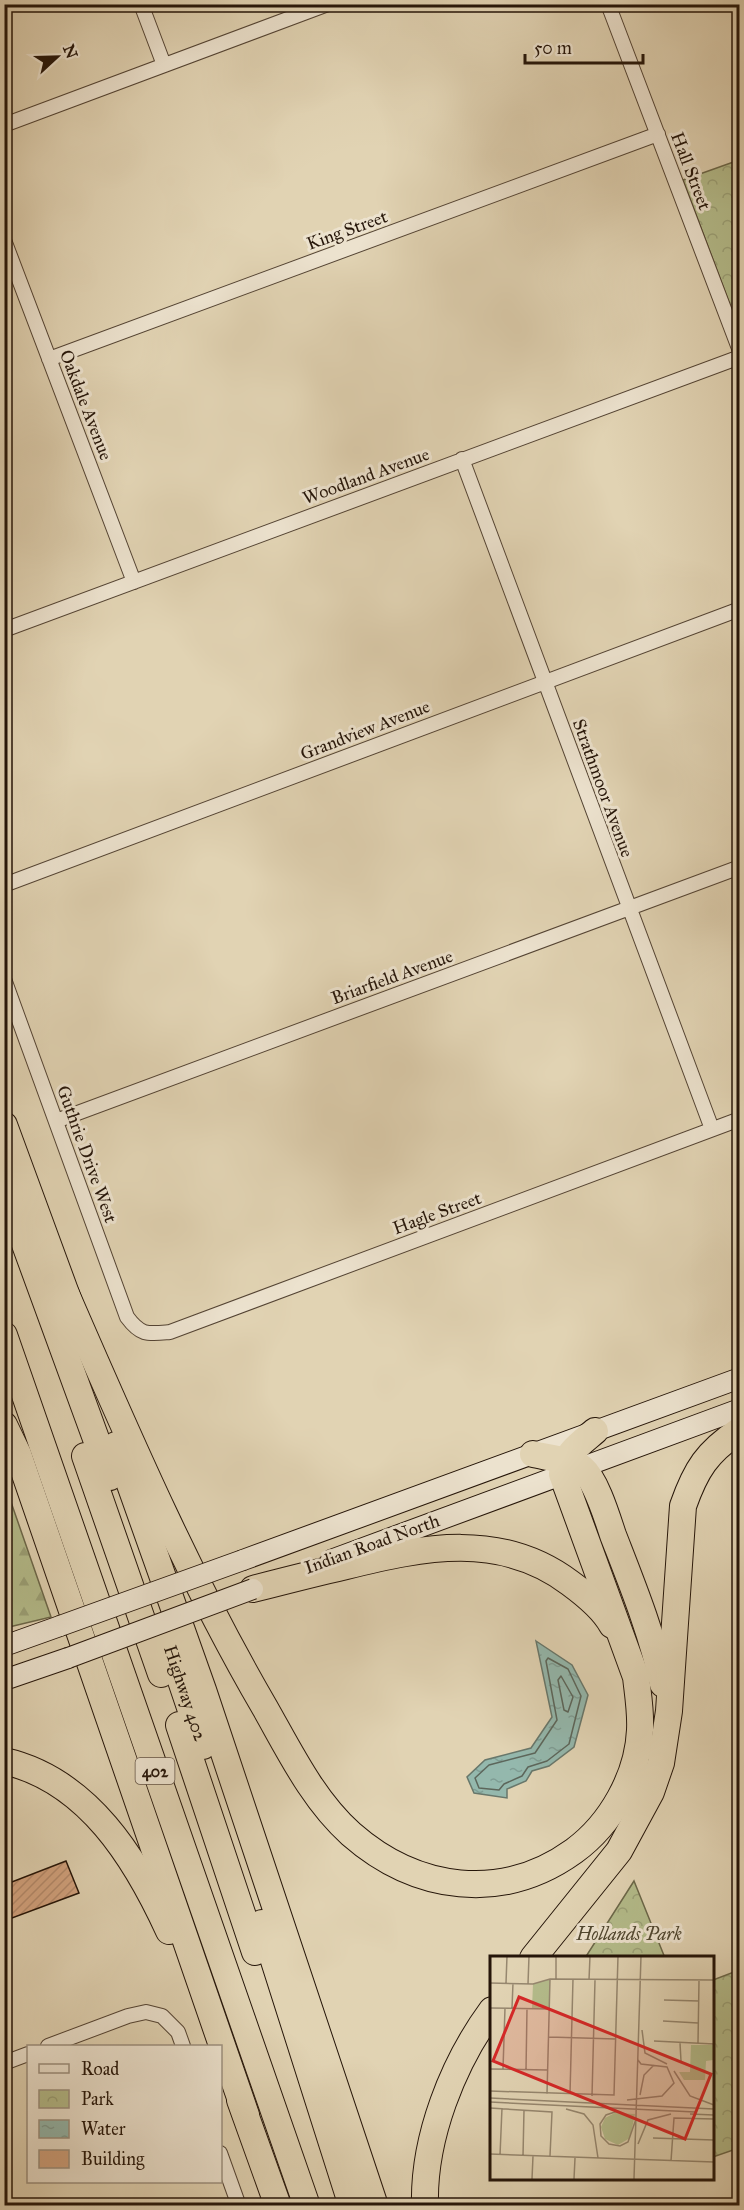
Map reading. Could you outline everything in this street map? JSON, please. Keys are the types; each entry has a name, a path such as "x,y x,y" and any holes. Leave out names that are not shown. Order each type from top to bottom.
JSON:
{"highway":[{"path":"4,1125 66,1294 92,1377 203,1690 375,2205"},
{"name":"Highway 402","path":"4,1187 134,1543 239,1849 352,2205"},
{"path":"4,1237 119,1549 341,2205"},
{"path":"66,1294 147,1478 242,1669 297,1765 317,1795 349,1832 374,1851 412,1873 432,1879 470,1884 505,1881 545,1868 572,1852 597,1831 627,1784 638,1749 640,1713 636,1677 569,1468 572,1452 595,1431"},
{"name":"402","path":"4,1335 307,2205"},
{"path":"4,1425 18,1454 222,2045"},
{"path":"535,1956 619,1851 651,1792 661,1763 669,1711 683,1506 694,1476 719,1444 740,1430"},
{"path":"533,1454 569,1468 594,1486 644,1617 656,1653 669,1711"},
{"path":"253,1589 396,1553 435,1548 491,1549 534,1562 561,1576 580,1590 609,1620 631,1661"},
{"path":"4,1761 40,1773 58,1784 97,1816 118,1840 166,1926 218,2045"},
{"path":"425,2205 435,2128 446,2092 465,2054 490,2013"},
{"path":"222,2045 278,2205"},
{"path":"222,2057 246,2115"}],"main road":[{"name":"Indian Road North","path":"4,1646 740,1378"},
{"name":"Indian Road North","path":"4,1680 253,1589 569,1468 740,1409"}],"street":[{"path":"141,4 164,65"},
{"path":"4,125 328,4"},
{"name":"Hall Street","path":"608,4 740,351"},
{"name":"King Street","path":"49,359 658,134"},
{"name":"Oakdale Avenue","path":"4,240 134,582"},
{"name":"Woodland Avenue","path":"4,630 740,357"},
{"name":"Strathmoor Avenue","path":"462,459 712,1129"},
{"name":"Grandview Avenue","path":"4,885 740,609"},
{"name":"Briarfield Avenue","path":"56,1121 740,867"},
{"name":"Guthrie Drive West","path":"4,979 127,1317 133,1326 146,1334"},
{"name":"Hagle Street","path":"146,1334 170,1332 740,1119"},
{"path":"51,2045 128,2016 146,2012 162,2016 178,2032 183,2045"},
{"path":"4,2063 27,2054"},
{"path":"222,2158 239,2205"}],"green space":[{"path":"740,160 739,329 683,180"},
{"path":"4,1482 51,1617 5,1628 4,1628"},
{"name":"Hollands Park","path":"634,1881 664,1956 586,1956"},
{"name":"Hollands Park","path":"739,1970 739,2148 714,2157 714,1980"}],"water":[{"path":"536,1641 572,1665 588,1695 574,1747 549,1766 532,1771 526,1781 507,1789 507,1798 474,1793 467,1777 485,1760 531,1748 552,1717"}],"building":[{"path":"66,1861 79,1893 4,1921 4,1885"}]}
